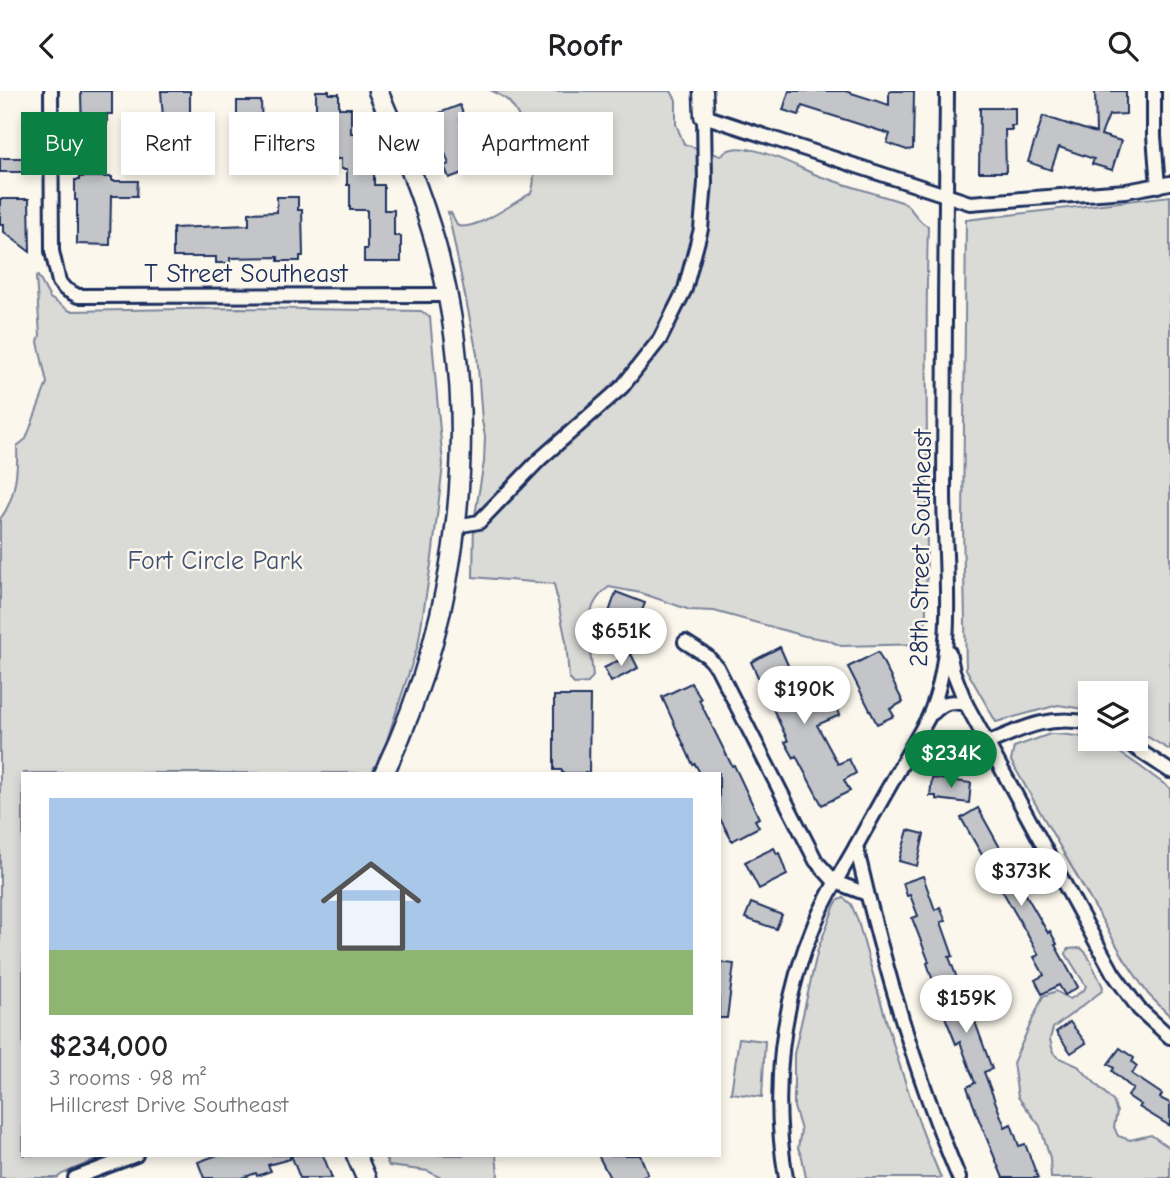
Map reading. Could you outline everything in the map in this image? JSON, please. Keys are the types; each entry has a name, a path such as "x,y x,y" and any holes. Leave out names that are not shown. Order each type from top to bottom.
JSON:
{"street":[{"name":"T Street Southeast","path":"51,91 52,251 56,274 65,289 78,296 447,295"},
{"path":"378,91 407,157 424,206 447,295 455,345 460,410 460,473 456,526 446,592 430,656 415,701 384,772"},
{"path":"456,526 479,522 547,453 613,396 638,369 660,339 685,289 698,245 704,198 704,91"},
{"name":"28th Street Southeast","path":"786,1178 779,1109 784,1031 804,950 815,921 835,883 928,718 938,692 947,642 944,507 947,91"},
{"path":"704,116 970,203 1126,191 1164,184 1154,137 1154,91"},
{"path":"685,642 707,656 717,667 816,861 835,883 867,894"},
{"path":"947,642 953,671 966,704 1118,982 1139,1009 1170,1037"},
{"path":"928,718 943,703 953,701 966,704"},
{"path":"988,743 1046,721 1078,721"},
{"path":"1140,751 1170,771"},
{"path":"856,846 913,1055 959,1178"},
{"path":"75,1178 131,1157"},
{"path":"357,1157 366,1178"}],"green space":[{"path":"492,91 671,91 676,100 676,124 684,144 721,156 729,150 741,148 770,155 822,177 905,203 928,226 925,644 841,646 828,640 714,611 690,610 641,593 609,587 593,605 590,616 589,639 593,676 588,683 574,684 569,678 566,641 554,584 473,577 474,521 484,462 485,436 477,354 448,212 458,226 475,224 531,193 534,175 613,175 613,112 516,112"},
{"path":"1170,196 1170,750 1148,737 1148,681 1078,681 1078,708 1058,705 996,722 966,669 963,525 966,220"},
{"name":"Fort Circle Park","path":"38,276 50,298 70,311 240,308 421,311 430,317 443,465 418,645 386,743 372,772 21,772 21,1157 102,1157 57,1178 0,1178 0,519 10,503 15,484 17,446 26,439 47,383 38,342 40,335"},
{"path":"1050,734 1078,737 1078,751 1117,751 1170,788 1170,1016 1148,994 1125,960 1011,761 1014,747"},
{"path":"844,898 851,904 857,918 905,1082 941,1178 806,1178 798,1148 801,1130 794,1107 794,1054 818,949 835,905 838,900"},
{"path":"1081,948 1087,954 1103,987 1102,991 1053,1028 1050,1039 1053,1052 1057,1057 1078,1066 1113,1101 1117,1112 1114,1127 1118,1136 1130,1140 1151,1135 1170,1148 1170,1178 1051,1178 1050,1158 1040,1126 1018,1097 1013,1063 1043,996 1056,991 1070,999 1086,986 1066,954 1067,949"},
{"path":"739,1038 765,1041 762,1097 731,1093"},
{"path":"385,1157 496,1157 498,1175 496,1178 441,1178 428,1171 389,1166"}],"building":[{"path":"81,91 112,91 112,114 81,112"},
{"path":"161,91 190,91 190,112 163,112"},
{"path":"316,91 339,94 339,108 351,108 353,175 374,175 374,185 384,185 384,210 394,210 394,236 401,236 401,262 364,262 364,249 367,249 367,210 350,210 347,169 341,169 339,159 339,112 316,112"},
{"path":"789,91 845,91 889,105 889,91 914,91 913,149 907,150 887,143 890,134 802,106 799,115 783,110"},
{"path":"1095,91 1126,91 1126,114 1109,115 1101,135 1121,141 1112,170 1092,164 1094,159 1059,147 1051,170 1028,162 1043,116 1096,133"},
{"path":"237,101 261,101 261,112 237,112"},
{"path":"460,105 462,112 458,112 458,175 449,178 444,166 449,164 444,151 444,112 442,112"},
{"path":"980,108 1015,108 1015,126 1011,126 1012,130 1005,130 1006,172 979,172"},
{"path":"0,158 21,158 21,172 0,172"},
{"path":"79,177 112,177 112,181 138,181 137,196 111,196 110,245 77,244 75,180 79,180"},
{"path":"277,197 298,197 298,210 302,210 303,256 300,256 300,261 278,261 278,257 230,258 230,263 216,263 216,257 173,257 173,228 249,225 249,213 277,212"},
{"path":"0,199 29,199 30,252 4,232 4,224 0,224"},
{"path":"616,592 645,603 627,643 595,630 601,615 607,618"},
{"path":"780,647 803,700 828,687 840,715 817,725 838,764 849,759 856,773 844,780 850,791 822,805 796,756 794,758 785,742 788,741 751,662"},
{"path":"878,652 903,702 890,709 894,716 877,724 848,667"},
{"path":"631,654 638,668 611,682 604,668"},
{"path":"691,683 732,766 734,765 759,818 755,820 759,827 732,841 721,821 721,772 699,772 695,764 693,765 662,697"},
{"path":"554,696 590,696 589,772 554,770"},
{"path":"932,778 971,783 969,803 930,796"},
{"path":"978,808 1048,933 1050,931 1078,987 1065,995 1059,985 1042,994 1035,980 1044,975 1034,957 1039,955 961,818"},
{"path":"908,830 924,834 917,866 899,861"},
{"path":"774,848 777,854 779,853 787,875 759,889 745,862"},
{"path":"923,876 935,910 940,907 946,921 941,922 953,956 949,957 960,986 956,987 965,1010 970,1008 992,1069 984,1072 1005,1127 1011,1124 1019,1146 1025,1144 1038,1178 1003,1178 979,1120 967,1087 975,1083 960,1042 956,1044 932,985 934,984 927,963 929,962 912,918 918,916 903,883"},
{"path":"751,903 782,915 776,929 745,918"},
{"path":"721,962 734,964 727,1018 721,1018"},
{"path":"1070,1022 1086,1043 1071,1053 1056,1032"},
{"path":"1120,1048 1134,1058 1132,1062 1137,1066 1132,1074 1162,1094 1160,1098 1170,1103 1170,1126 1139,1107 1141,1105 1128,1096 1133,1089 1112,1071 1114,1068 1108,1064"},
{"path":"212,1157 290,1157 268,1165 271,1171 242,1178 204,1178 198,1162"},
{"path":"292,1157 324,1157 332,1178 300,1178"},
{"path":"599,1157 641,1157 648,1174 638,1178 610,1178"}]}
